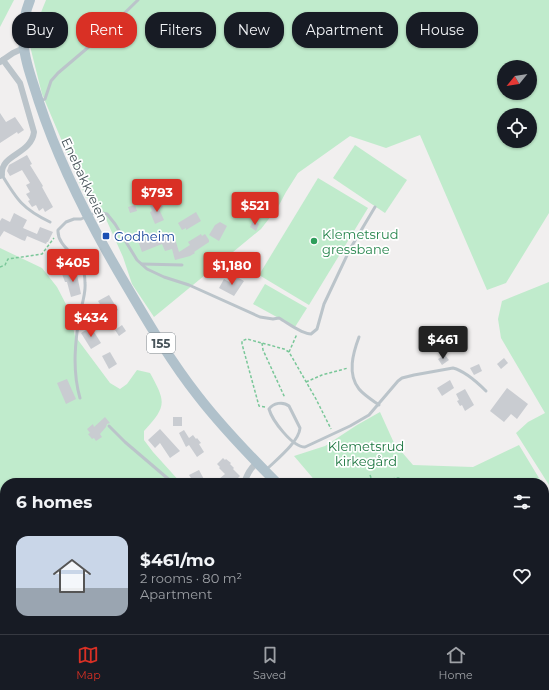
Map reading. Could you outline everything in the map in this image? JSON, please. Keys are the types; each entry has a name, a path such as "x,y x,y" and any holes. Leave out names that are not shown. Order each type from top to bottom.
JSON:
{"main road":[{"name":"Enebakkveien","path":"27,12 30,0"},
{"name":"Enebakkveien","path":"24,48 39,102 64,167 104,248 171,358 197,396 219,422 272,478"}],"street":[{"path":"1,175 2,164 11,156 27,146 33,137 34,132 20,83 17,77 1,61 18,50 24,48"},
{"path":"246,478 250,470 257,463"}],"lane":[{"path":"39,102 45,99 51,81 58,73 98,39 138,0"},
{"path":"1,175 22,206 38,217 50,222"},
{"path":"80,398 76,377 75,357 85,283 81,265 59,238 58,233 66,222 74,219 81,219 97,212 107,214 115,224 133,255 147,269 164,277 189,285 260,317 273,320 279,318 303,333 311,334 316,331 327,296 350,249 375,207"},
{"path":"141,264 182,265"},
{"path":"359,337 354,350 352,372 359,389 379,405"},
{"path":"265,470 287,450 292,442 300,431 292,412 286,403 272,405 269,408 270,414 284,433 292,442 300,447 304,447 362,420 379,405 398,381 414,374 453,368 459,370 486,391"},
{"path":"109,426 124,442 166,478"}],"path":[{"path":"0,266 5,265 8,260 42,254 58,233"},
{"path":"289,352 295,336"},
{"path":"269,408 259,406 242,344 242,341 247,339 284,349 289,352 333,434"},
{"path":"262,343 263,350 286,403"},
{"path":"306,382 322,375 341,370"}],"green space":[{"path":"0,0 14,0 0,27"},
{"path":"46,0 549,0 549,213 506,283 487,290 420,135 386,148 350,136 298,173 278,207 261,229 154,317 132,284 123,257 97,199 86,198 42,94 30,48 68,48 68,12 41,12"},
{"path":"355,145 407,180 385,213 333,178"},
{"name":"Klemetsrud gressbane","path":"318,178 368,208 309,305 259,275"},
{"path":"0,248 42,268 57,287 69,310 75,336 110,383 120,389 127,384 137,370 150,373 159,391 162,404 152,423 144,431 144,440 176,478 0,478"},
{"path":"549,282 549,478 545,478 516,433 528,422 545,413 501,338 498,319 502,301"},
{"path":"265,284 307,308 295,327 253,304"},
{"name":"Klemetsrud kirkegård","path":"380,412 394,443 413,465 473,467 519,445 539,478 313,478 294,456 325,446"}],"building":[{"path":"0,113 6,122 15,117 24,130 18,134 17,132 0,143"},
{"path":"27,155 32,164 30,165 43,186 42,187 53,207 45,212 43,208 39,211 36,205 32,207 28,201 30,200 26,194 30,192 26,185 30,183 22,170 10,176 7,171 9,165"},
{"path":"160,201 163,207 159,209 164,220 155,224 150,212 152,211 150,206"},
{"path":"135,205 137,211 130,213 128,207"},
{"path":"196,212 201,221 186,230 186,228 182,230 178,223"},
{"path":"14,213 27,220 23,228 37,234 40,227 53,232 48,242 46,244 27,236 25,241 4,231 0,237 0,221 2,218 10,222"},
{"path":"253,221 259,224 256,231 250,227"},
{"path":"220,222 227,226 219,241 209,235 215,225"},
{"path":"173,232 179,252 190,245 188,242 201,234 202,236 205,234 209,242 190,256 175,260 172,249 165,251 162,244 142,252 138,241 148,238 148,240 164,233 165,235"},
{"path":"60,253 63,264 50,268 48,261 50,256"},
{"path":"76,270 81,294 71,297 67,282 65,282 62,274"},
{"path":"235,276 244,281 234,296 219,288 224,279 231,283"},
{"path":"109,295 118,310 107,316 98,301"},
{"path":"122,325 126,331 119,336 115,330"},
{"path":"91,327 101,343 91,349 81,333"},
{"path":"110,352 117,364 109,369 102,356"},
{"path":"445,355 449,360 442,365 438,359"},
{"path":"504,358 508,363 501,369 497,364"},
{"path":"479,364 482,371 474,375 470,368"},
{"path":"67,379 76,399 66,404 57,383"},
{"path":"450,380 454,388 442,396 437,388"},
{"path":"507,388 528,404 517,419 511,414 504,422 490,411"},
{"path":"465,389 474,405 465,411 462,405 460,406 457,401 459,400 456,394"},
{"path":"105,417 110,423 107,424 100,434 102,437 96,441 88,434 90,433 87,429 93,424 94,427"},
{"path":"173,417 182,417 182,426 173,426"},
{"path":"160,429 180,451 170,458 160,443 155,448 148,440"},
{"path":"184,430 189,438 193,435 201,443 199,444 204,452 197,457 189,445 186,447 179,433"},
{"path":"223,458 225,460 226,459 231,463 230,464 234,468 233,469 240,476 238,478 220,478 225,474 217,464"},
{"path":"199,470 203,478 191,478 189,475"}],"place":[{"name":"Godheim","path":"106,236"},
{"name":"Klemetsrud gressbane","path":"314,241"}]}
